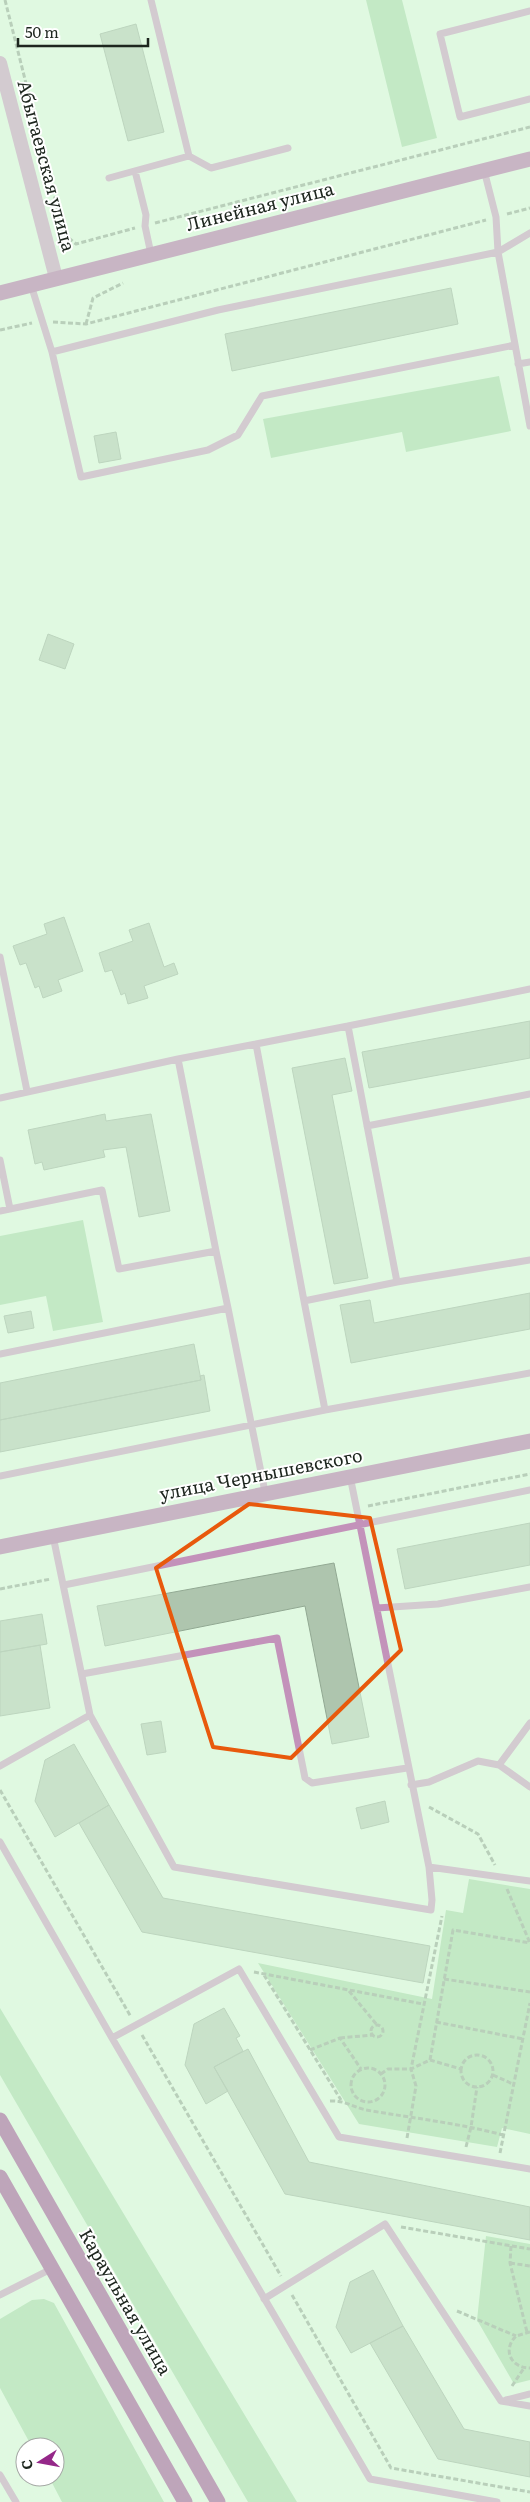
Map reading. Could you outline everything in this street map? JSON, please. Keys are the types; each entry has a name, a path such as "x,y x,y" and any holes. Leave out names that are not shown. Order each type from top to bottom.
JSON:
{"main road":[{"name":"Караульная улица","path":"0,2120 218,2502"},
{"path":"0,2177 185,2502"}],"street":[{"name":"Абытаевская улица","path":"0,63 56,278"},
{"name":"Линейная улица","path":"0,293 530,159"},
{"name":"улица Чернышевского","path":"0,1546 530,1441"}],"lane":[{"path":"151,0 189,156"},
{"path":"530,11 440,34 460,117 530,99"},
{"path":"109,178 189,156 211,168 288,148"},
{"path":"484,170 496,217 498,252 530,426"},
{"path":"136,171 146,215 145,226 151,254"},
{"path":"52,352 218,310 498,252 530,233"},
{"path":"31,286 52,352 81,476 208,450 238,435 262,396 515,345"},
{"path":"518,364 530,362"},
{"path":"0,957 27,1091"},
{"path":"0,1098 178,1059 530,989"},
{"path":"348,1026 397,1282"},
{"path":"256,1044 325,1410"},
{"path":"178,1059 265,1492"},
{"path":"367,1126 530,1094"},
{"path":"0,1160 10,1209"},
{"path":"0,1211 102,1190 119,1269 216,1251"},
{"path":"304,1301 397,1282 530,1260"},
{"path":"0,1354 228,1308"},
{"path":"0,1476 250,1424 530,1373"},
{"path":"53,1536 90,1715 174,1867 431,1910 429,1867 350,1476"},
{"path":"64,1585 360,1523 530,1490"},
{"path":"377,1608 438,1604 530,1587"},
{"path":"82,1674 277,1638 305,1778 312,1783 408,1768"},
{"path":"0,1766 90,1715"},
{"path":"499,1765 530,1723"},
{"path":"411,1785 429,1782 478,1761 499,1765 530,1787"},
{"path":"0,1842 112,2038 370,2479 497,2502"},
{"path":"429,1867 530,1882"},
{"path":"112,2038 239,1969 338,2137 530,2169"},
{"path":"264,2299 385,2224 501,2401 530,2406"},
{"path":"0,2296 53,2268"},
{"path":"501,2401 530,2394"},
{"path":"0,2475 16,2502"}],"path":[{"path":"0,330 41,321 86,324 530,208"},
{"path":"112,234 114,241"},
{"path":"86,324 93,298 123,283"},
{"path":"429,1782 425,1805 478,1834 502,1878 530,1943 453,1930 430,2060"},
{"path":"0,1790 391,2468 530,2492"},
{"path":"405,2148 416,2086 411,2069 422,2004 442,1915 431,1910"},
{"path":"239,1969 422,2004"},
{"path":"263,1974 340,2100"},
{"path":"444,1979 530,1992"},
{"path":"310,2050 340,2038 372,2035 377,2037 382,2034 382,2028 377,2025 348,1990"},
{"path":"498,2164 530,2002"},
{"path":"436,2022 523,2039"},
{"path":"372,2035 372,2027 377,2025"},
{"path":"340,2038 361,2070"},
{"path":"480,2055 489,2060 492,2075 487,2084 477,2087 467,2083 462,2069 463,2064 470,2057 480,2055"},
{"path":"382,2074 388,2069 411,2069 430,2060 462,2069"},
{"path":"358,2108 367,2102 377,2099 384,2091 382,2074 372,2068 361,2070 353,2077 352,2088 357,2097 367,2102"},
{"path":"492,2075 515,2085"},
{"path":"463,2158 471,2127 477,2087"},
{"path":"319,2102 340,2100 358,2108 471,2127 503,2135"},
{"path":"385,2224 530,2249"},
{"path":"511,2246 510,2263 528,2332 516,2336 509,2345 510,2357 518,2366 530,2368"},
{"path":"510,2263 530,2266"},
{"path":"438,2304 516,2336"}],"highlighted area":[{"path":"249,1504 370,1518 401,1650 291,1758 213,1747 156,1568"}],"green space":[{"path":"366,0 402,0 437,138 402,147"},
{"path":"499,376 511,431 406,452 402,432 271,458 263,419"},
{"path":"83,1220 103,1322 53,1331 46,1296 0,1305 0,1236"},
{"path":"469,1879 530,1889 530,2134 502,2128 497,2147 359,2124 258,1963 432,1999 446,1910 463,1913"},
{"path":"0,2008 297,2502 248,2502 0,2075"},
{"path":"486,2236 530,2244 530,2380 514,2384 477,2320"},
{"path":"44,2299 54,2303 164,2502 62,2502 54,2487 65,2487 65,2437 27,2437 0,2388 0,2319 32,2300"}],"building":[{"path":"136,24 164,132 128,141 100,34"},
{"path":"451,288 458,324 232,371 225,334"},
{"path":"116,432 121,459 99,463 94,436"},
{"path":"48,634 74,644 65,669 39,660"},
{"path":"64,917 83,971 58,980 62,991 43,998 39,986 35,988 26,963 20,965 13,946 47,934 44,924"},
{"path":"149,923 164,967 174,963 178,974 144,986 148,998 128,1004 125,993 121,995 112,970 105,972 99,953 133,941 129,930"},
{"path":"530,1021 530,1058 369,1088 362,1052"},
{"path":"345,1058 352,1091 332,1095 368,1278 334,1284 292,1068"},
{"path":"105,1114 106,1121 151,1114 170,1211 139,1217 126,1147 103,1150 105,1157 44,1170 42,1162 35,1164 28,1130"},
{"path":"530,1293 530,1329 351,1363 340,1305 370,1300 374,1323"},
{"path":"31,1311 34,1328 8,1333 4,1316"},
{"path":"194,1344 201,1380 0,1420 0,1383"},
{"path":"204,1375 210,1411 0,1452 0,1420 201,1380 200,1376"},
{"path":"530,1523 530,1565 405,1589 397,1549"},
{"path":"334,1563 369,1737 332,1744 305,1606 105,1646 97,1606"},
{"path":"42,1614 47,1644 0,1652 0,1621"},
{"path":"40,1645 50,1708 0,1716 0,1652"},
{"path":"161,1721 166,1752 147,1755 141,1724"},
{"path":"74,1744 109,1805 55,1837 35,1801 45,1760"},
{"path":"385,1801 389,1822 361,1829 356,1808"},
{"path":"109,1805 163,1898 430,1946 423,1983 142,1932 79,1823"},
{"path":"224,2008 240,2036 236,2038 243,2051 214,2067 228,2091 206,2104 185,2065 194,2024"},
{"path":"248,2049 309,2162 530,2207 530,2240 285,2194 214,2067"},
{"path":"373,2270 403,2326 351,2353 336,2327 350,2282"},
{"path":"403,2326 464,2429 530,2442 530,2477 438,2459 370,2343"}]}
